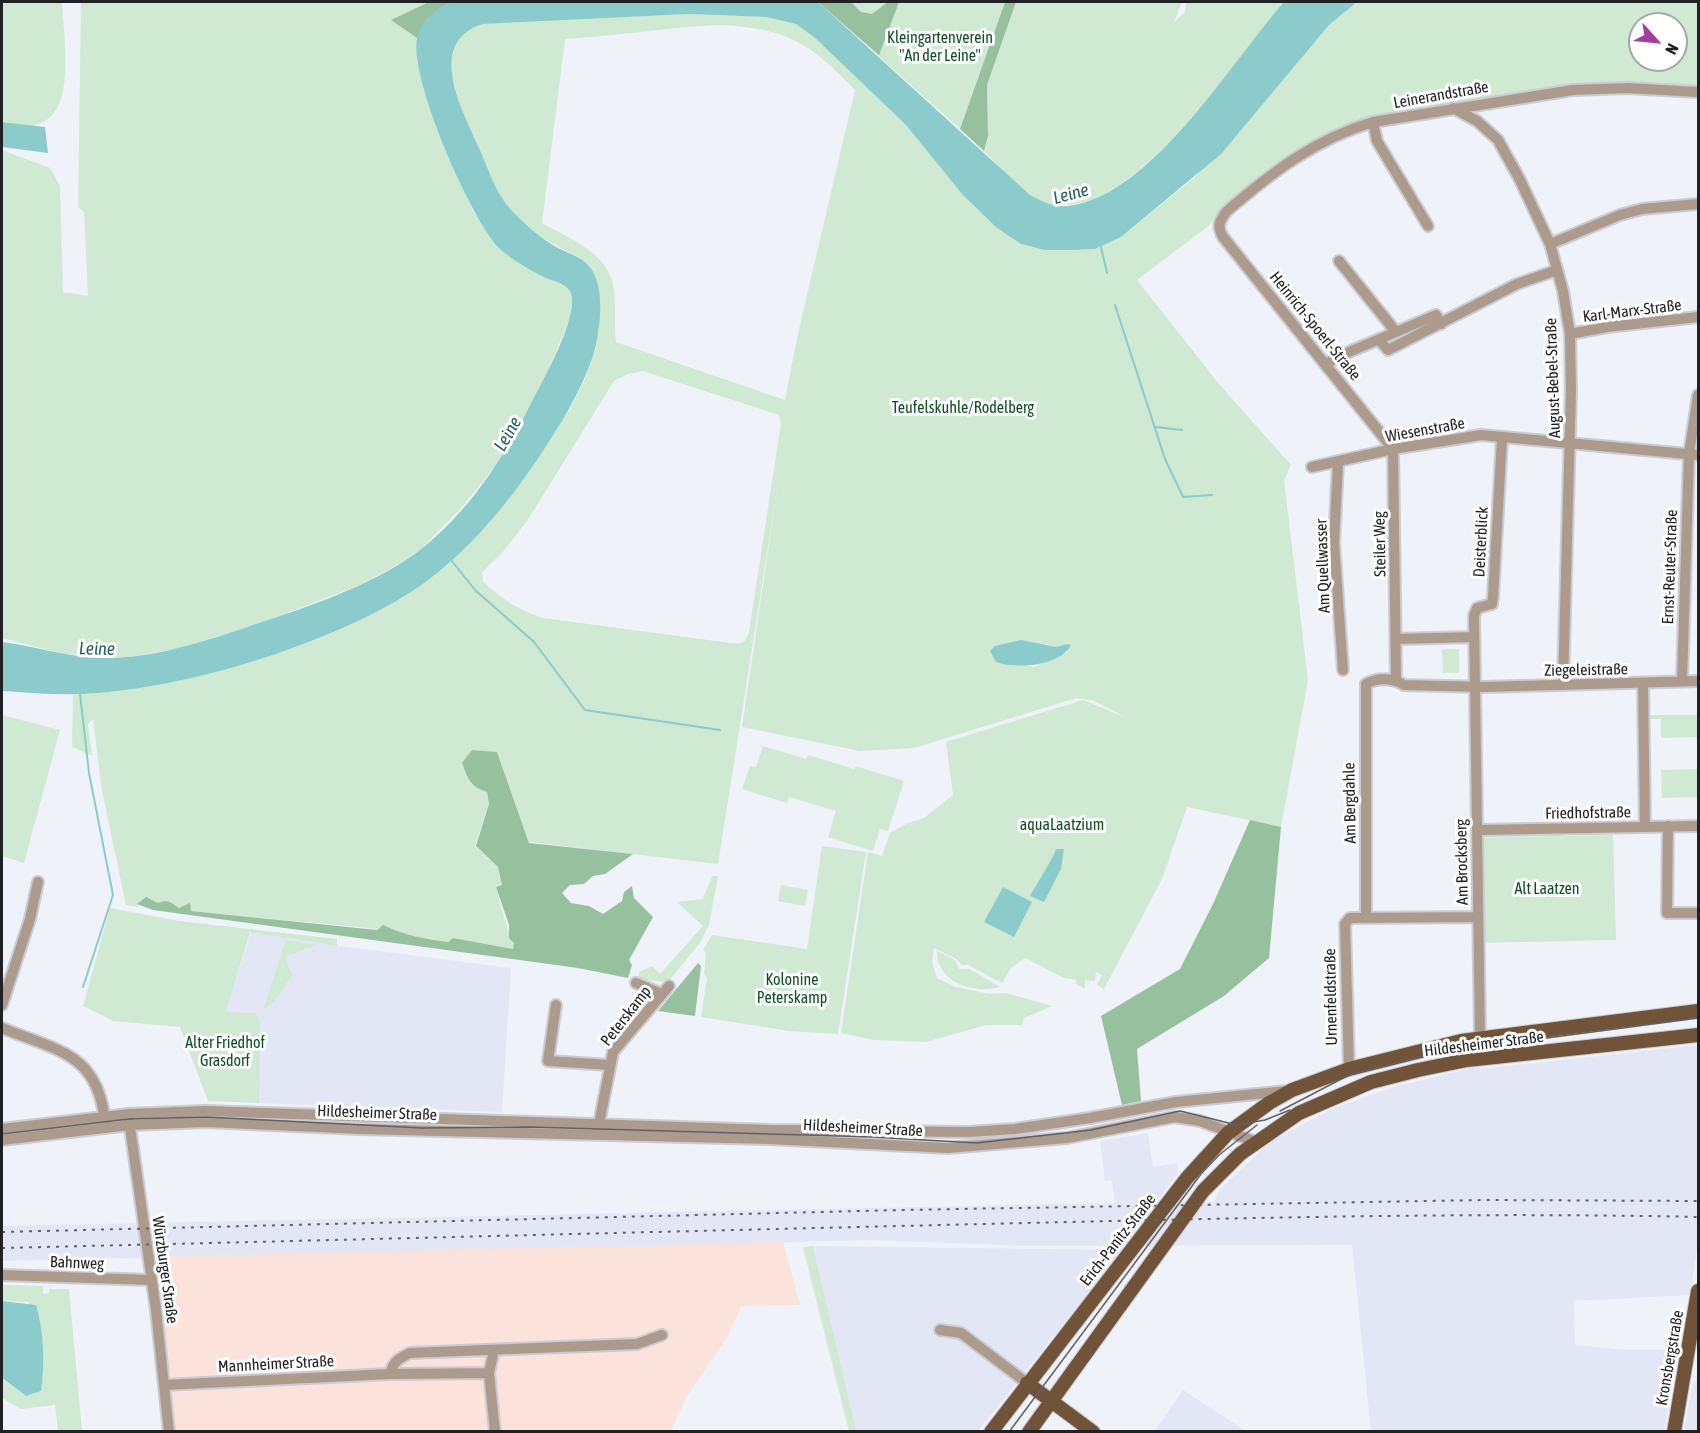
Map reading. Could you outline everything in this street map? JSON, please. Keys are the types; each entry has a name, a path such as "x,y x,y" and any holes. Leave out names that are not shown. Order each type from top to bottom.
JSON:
{"main road":[{"name":"Hildesheimer Straße","path":"1292,1090 1348,1069 1480,1038 1698,1011"},
{"name":"Hildesheimer Straße","path":"1256,1142 1319,1103 1394,1075 1467,1060 1698,1035"},
{"name":"Erich-Panitz-Straße","path":"991,1431 1186,1178 1228,1133 1250,1115 1292,1090"},
{"path":"1029,1431 1162,1244 1203,1191 1256,1142"},
{"name":"Kronsbergstraße","path":"1674,1431 1698,1291"},
{"path":"1027,1383 1093,1431"}],"street":[{"name":"Leinerandstraße","path":"1219,221 1226,212 1288,161 1342,131 1373,122 1573,90 1627,88 1698,92"},
{"name":"August-Bebel-Straße","path":"1453,108 1477,120 1498,140 1519,178 1550,244 1570,334 1570,442 1563,685"},
{"path":"1373,122 1377,141 1428,226"},
{"path":"1550,244 1620,215 1642,209 1698,204"},
{"name":"Heinrich-Spoerl-Straße","path":"1219,221 1218,229 1223,237 1393,449"},
{"path":"1338,261 1396,332"},
{"path":"1379,340 1388,350 1517,284 1557,270"},
{"path":"1327,364 1335,358 1436,315 1441,324"},
{"name":"Karl-Marx-Straße","path":"1570,334 1607,327 1698,317"},
{"path":"1694,455 1698,395"},
{"name":"Wiesenstraße","path":"1312,467 1461,437 1570,442 1694,455"},
{"name":"Deisterblick","path":"1474,637 1477,608 1492,604 1493,597 1502,438"},
{"name":"Steiler Weg","path":"1393,449 1396,680"},
{"name":"Ernst-Reuter-Straße","path":"1682,681 1694,455"},
{"name":"Am Quellwasser","path":"1338,462 1334,543 1344,670"},
{"path":"1396,639 1474,637"},
{"name":"Am Brocksberg","path":"1474,637 1480,1038"},
{"name":"Ziegeleistraße","path":"1364,688 1371,681 1396,680 1404,685 1474,686 1698,681"},
{"path":"1643,684 1645,826"},
{"name":"Am Bergdahle","path":"1364,688 1366,918"},
{"path":"1668,826 1667,912 1698,913"},
{"name":"Friedhofstraße","path":"1478,830 1698,826"},
{"path":"2,1005 30,919 38,882"},
{"path":"1366,918 1478,917"},
{"name":"Urnenfeldstraße","path":"1348,1069 1345,924 1350,918 1366,918"},
{"name":"Peterskamp","path":"598,1130 614,1052 665,990 636,983"},
{"name":"Peterskamp","path":"556,1005 548,1061 610,1065"},
{"path":"2,1028 62,1053 86,1068 93,1077 105,1122"},
{"name":"Hildesheimer Straße","path":"2,1140 129,1119 598,1130 980,1131 1090,1118 1176,1102 1292,1090"},
{"name":"Hildesheimer Straße","path":"598,1130 948,1148 1067,1138 1175,1117 1200,1120 1228,1133 1256,1142"},
{"name":"Würzburger Straße","path":"129,1119 152,1280 169,1431"},
{"name":"Hildesheimer Straße","path":"2,1129 105,1122"},
{"name":"Bahnweg","path":"2,1275 152,1280"},
{"path":"940,1330 961,1333 1027,1383"},
{"path":"390,1374 392,1366 400,1358 410,1353 638,1344 662,1335"},
{"path":"494,1350 489,1373 495,1431"},
{"name":"Mannheimer Straße","path":"164,1385 390,1374 489,1373"}],"shaded area":[{"path":"251,932 511,968 502,1112 259,1103 259,1021 226,1012"},
{"path":"1698,1045 1698,1244 1690,1295 1574,1301 1575,1345 1628,1350 1680,1350 1664,1431 1371,1431 1352,1245 1025,1246 872,1240 2,1261 2,1226 1115,1203 1112,1180 1105,1181 1100,1141 1148,1133 1153,1167 1177,1163 1178,1173 1157,1202 1214,1202 1219,1190 1273,1140 1334,1108 1394,1087 1479,1066 1480,1069"},
{"path":"783,1242 800,1305 741,1306 727,1338 686,1398 671,1431 169,1432 151,1280 155,1257"},
{"path":"813,1246 1122,1250 978,1431 856,1432"},
{"path":"1693,1381 1698,1383 1698,1431 1684,1431"},
{"path":"1183,1390 1246,1431 1155,1431"}],"green space":[{"path":"2,2 62,2 65,53 63,91 57,107 48,119 34,125 2,121"},
{"path":"81,2 450,2 432,13 420,72 472,210 499,248 548,279 565,285 570,291 572,301 570,318 551,363 517,430 496,465 463,506 422,548 406,560 362,584 274,618 182,648 129,657 100,658 60,653 2,638 2,150 50,168 60,186 63,292 88,296 84,212 78,207"},
{"path":"429,2 450,2 426,20 417,38 391,20"},
{"name":"Kleingartenverein \"An der Leine\"","path":"818,2 1005,2 960,129"},
{"path":"818,2 851,2 861,12 872,14 888,2 899,2 879,55"},
{"path":"1005,2 1016,2 987,85 988,136 984,151 960,129"},
{"path":"1016,2 1182,2 1174,22 1185,12 1186,2 1284,2 1179,132 1146,164 1112,189 1079,204 1047,203 1029,194 984,151 988,136 987,85"},
{"path":"1357,2 1698,2 1698,89 1573,85 1371,117 1318,140 1285,160 1227,205 1210,225 1137,280 1219,384 1291,465 1284,480 1308,680 1281,827 1187,807 1162,879 1104,989 1097,985 1102,975 1096,972 1095,981 1085,980 1085,989 1076,984 1076,980 1064,978 1025,958 1011,968 1002,983 968,965 962,965 956,959 934,948 932,962 937,978 955,987 990,994 1006,993 1052,1006 1024,1018 1022,1025 986,1025 926,1042 874,1040 841,1033 868,852 882,856 890,833 908,823 924,818 953,795 946,742 1083,700 1127,718 1092,700 1076,698 914,748 860,751 742,727 779,477 718,864 529,842 497,752 472,750 462,764 473,785 487,792 489,804 475,846 498,867 502,885 496,887 514,943 513,949 453,938 448,942 431,939 407,934 383,925 377,929 191,911 179,908 171,902 158,903 150,900 137,904 139,907 126,905 102,791 93,719 88,724 92,756 72,747 73,695 160,684 254,661 300,646 385,608 440,571 474,540 504,505 574,402 589,367 595,350 599,314 581,258 535,233 519,220 503,200 474,141 453,79 451,60 461,34 483,24 689,14 766,17 796,24 815,38 906,125 927,150 1045,250 1095,249 1121,237 1194,178 1329,25","holes":["721,25 764,30 796,41 824,60 855,90 797,338 785,400 616,342 614,290 605,266 576,241 542,223 565,39","643,371 779,415 781,423 749,632 745,641 738,644 543,618 511,603 483,581 482,572 502,553 527,521 614,381 628,374","1046,644 1056,647 1067,644 1067,652 1034,667 1019,663"]},
{"path":"1442,649 1459,649 1459,673 1443,673"},
{"path":"2,715 60,730 24,863 2,856"},
{"path":"1649,715 1698,715 1698,737 1661,738 1661,719 1649,719"},
{"path":"763,746 806,759 808,755 854,769 856,766 904,781 888,831 880,829 873,851 828,837 836,811 789,797 787,803 742,789 750,766 756,767"},
{"path":"472,750 497,752 529,843 633,854 605,874 593,876 584,884 570,885 562,893 571,903 589,906 603,914 622,901 624,892 632,886 634,898 653,917 629,960 632,965 628,978 578,968 153,910 137,904 146,897 158,903 169,902 179,908 190,903 191,911 377,930 383,925 407,934 431,939 448,942 453,938 513,949 514,943 509,938 509,925 496,887 502,885 498,867 476,846 489,804 487,792 470,782 462,763"},
{"path":"1698,769 1698,797 1662,798 1661,770"},
{"path":"1250,820 1281,827 1269,958 1224,996 1137,1049 1141,1101 1122,1105 1101,1016 1180,969 1213,904"},
{"name":"Alt Laatzen","path":"1561,828 1562,836 1613,835 1616,940 1478,943 1477,838 1550,836 1550,829"},
{"name":"Kolonine Peterskamp","path":"822,846 866,852 838,1034 789,1031 701,1017 707,978 704,974 706,953 703,950 712,935 807,949"},
{"path":"712,876 718,876 709,925 700,943 672,977 665,982 638,979 639,972 652,966 660,974 703,926 677,902 703,899"},
{"path":"781,885 808,890 805,906 778,901"},
{"name":"Alter Friedhof Grasdorf","path":"110,908 179,921 337,939 337,946 250,932 226,1012 255,1013 260,1021 259,1103 208,1101 180,1027 113,1021 83,1006"},
{"path":"286,940 317,945 286,956 288,968 293,974 273,1003 263,1010"},
{"path":"937,951 955,960 959,969 969,969 1000,987 979,989 958,984 943,971"},
{"path":"698,963 701,966 695,1016 658,1011"},
{"path":"813,1246 856,1431 849,1431 803,1247"},
{"path":"2,1285 43,1286 43,1294 49,1293 49,1289 69,1289 82,1431 58,1431 55,1405 21,1409 2,1398 2,1379 26,1396 41,1391 43,1361 28,1302 2,1301"}],"water":[{"path":"450,2 818,2 1030,195 1049,204 1069,206 1100,197 1130,178 1160,152 1215,90 1284,2 1357,2 1329,25 1221,154 1121,237 1095,249 1070,250 1045,250 1021,244 996,227 963,195 906,125 815,38 796,24 766,17 689,14 483,24 465,33 456,45 452,61 453,78 464,114 498,191 509,208 535,232 556,247 586,263 593,272 599,291 599,325 596,347 588,369 562,421 527,475 485,527 438,573 387,606 308,642 265,658 222,670 179,681 137,688 74,694 2,691 2,642 63,654 101,658 157,653 211,639 308,606 368,581 406,560 443,530 461,512 505,451 555,356 571,314 572,298 564,285 528,268 499,248 473,208 444,147 422,83 417,57 417,38 425,21"},
{"path":"2,122 45,127 48,153 2,147"},
{"path":"1021,640 1056,647 1071,645 1057,658 1047,662 1014,665 996,662 990,651 995,646"},
{"path":"1056,849 1064,849 1061,869 1044,902 1030,896"},
{"path":"1003,887 1032,902 1014,937 984,922"},
{"path":"2,1301 36,1305 43,1348 41,1391 26,1396 2,1378"}],"waterway":[{"path":"1101,247 1107,273"},
{"path":"1115,305 1165,459 1183,497 1212,495"},
{"path":"1156,427 1182,430"},
{"path":"451,560 475,590 534,642 585,710 720,730"},
{"path":"80,694 89,773 113,895 83,987"}],"tram line":[{"path":"1280,1111 1349,1075 1434,1053 1698,1018"},
{"path":"2,1134 129,1119 206,1117 422,1128 530,1127 873,1137 977,1143 1091,1130 1180,1111 1237,1125 1265,1120 1290,1110"},
{"path":"1009,1432 1201,1174 1219,1155 1257,1125"}],"railway":[{"path":"2,1232 902,1210 1485,1200 1698,1201"},
{"path":"2,1248 1277,1218 1446,1215 1698,1217"}],"water label":[{"name":"Leine","path":"1071,194"},
{"name":"Leine","path":"508,434"},
{"name":"Leine","path":"97,649"}],"park label":[{"name":"Teufelskuhle/Rodelberg","path":"963,408"},
{"name":"aquaLaatzium","path":"1062,825"}]}
